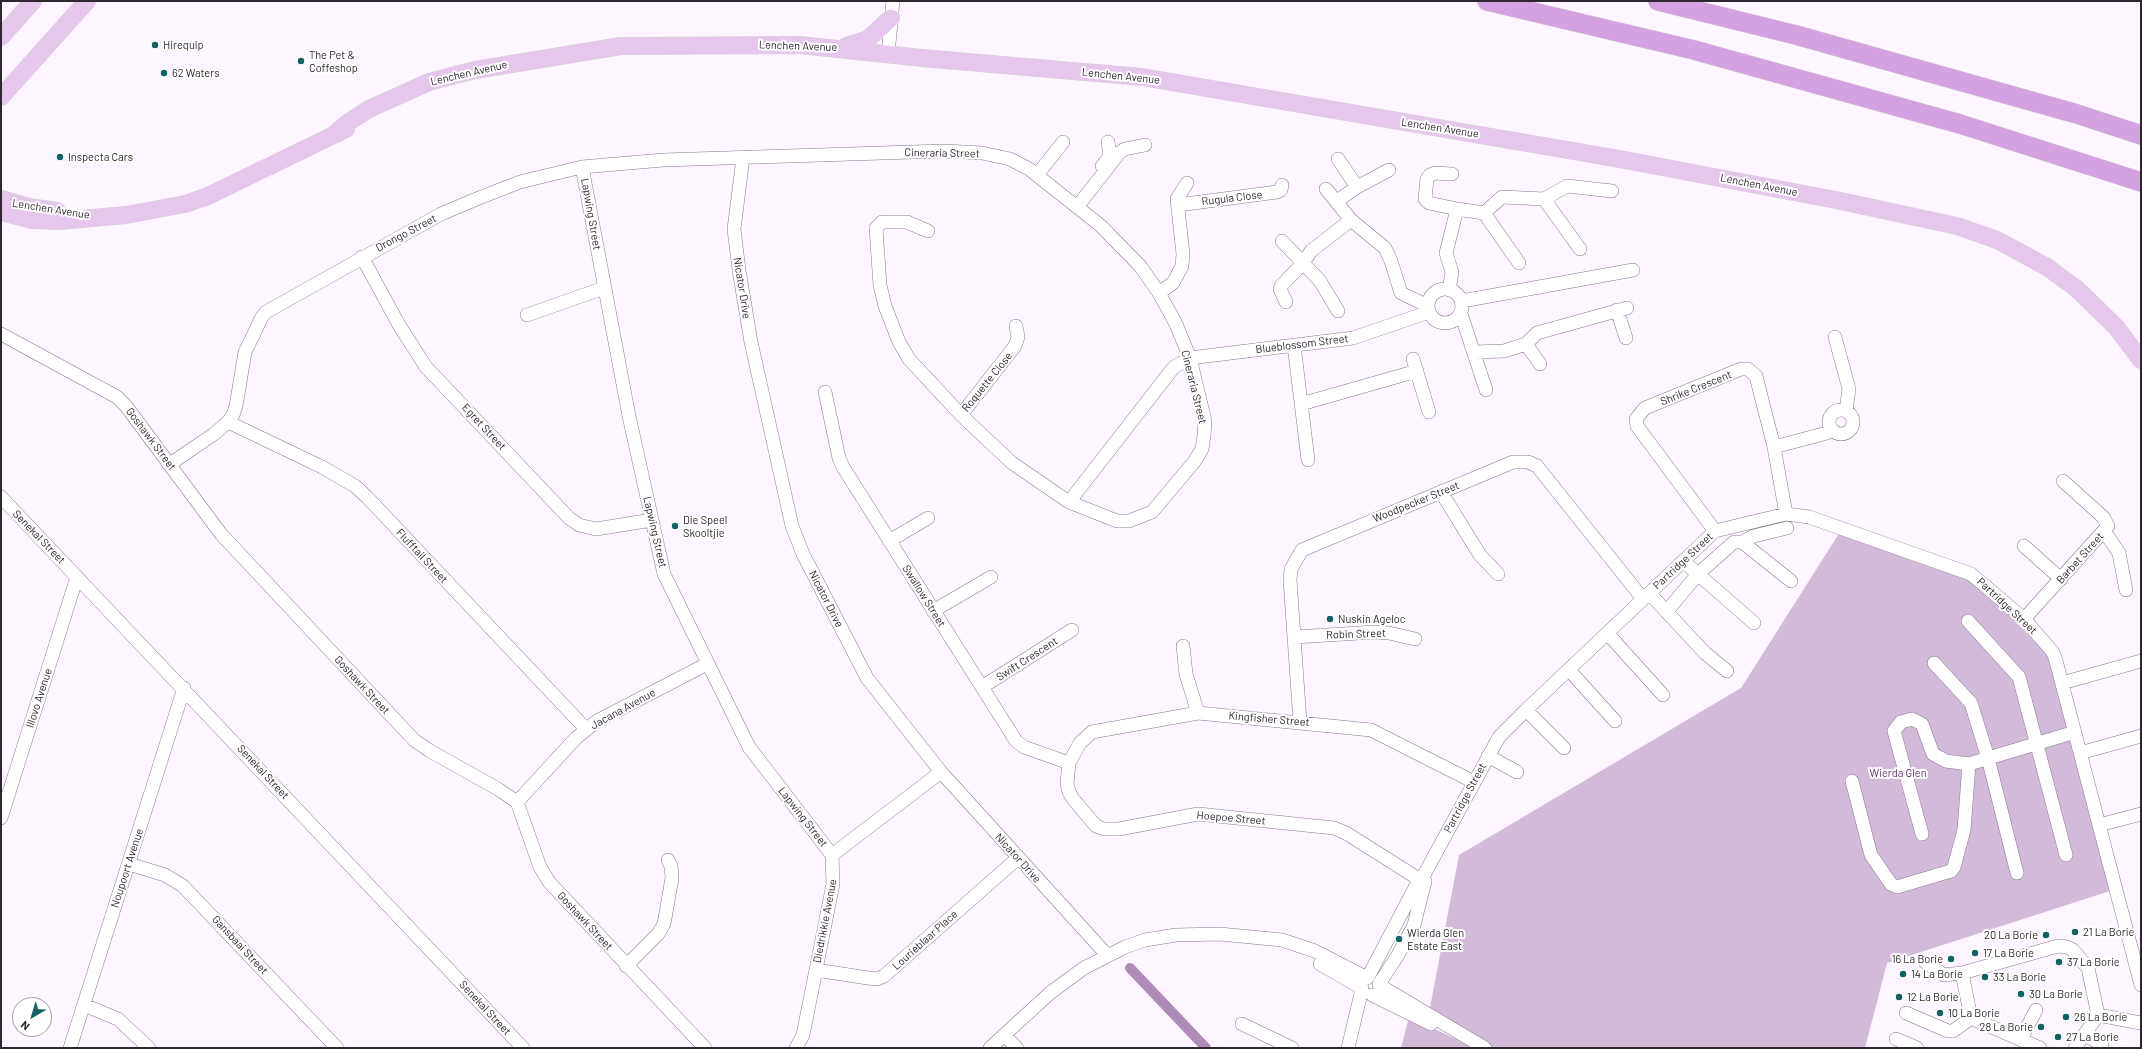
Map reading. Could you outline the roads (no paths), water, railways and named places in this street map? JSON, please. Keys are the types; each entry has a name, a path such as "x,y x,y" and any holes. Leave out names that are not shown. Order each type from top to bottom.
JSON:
{"highway":[{"path":"1487,1 1709,54 1960,124 2141,182"},
{"path":"1658,1 1796,35 2077,114 2141,135"}],"main road":[{"path":"1,37 34,1"},
{"path":"1,98 87,1"},
{"path":"838,48 868,39 891,18"},
{"path":"1,103 53,39"},
{"name":"Lenchen Avenue","path":"1,212 32,220 59,221 139,213 185,204 208,196 335,134 357,116 399,94 429,82 475,70 622,46 663,45 688,47 765,44 838,48 1149,78 1614,158 1836,200 1957,226 1997,240 2047,266 2076,289 2116,327 2141,360"},
{"name":"Lenchen Avenue","path":"1,198 29,207 101,217"}],"street":[{"path":"888,54 893,1"},
{"path":"1037,175 1063,142"},
{"path":"1075,206 1110,156 1108,142"},
{"path":"1075,206 1120,152 1125,149 1145,145"},
{"name":"Cineraria Street","path":"743,158 944,151 982,153 1010,159 1037,175 1122,246 1159,293 1175,322 1190,358 1193,376 1205,421 1202,449 1194,462 1160,505 1152,512 1130,521 1117,521 1069,502 1012,463 961,415 922,375 899,342 885,306 880,285 877,224 882,222 907,222 928,231"},
{"name":"Drongo Street","path":"170,464 228,422 236,406 245,352 262,317 273,307 441,214 520,182 582,167 663,160 743,158"},
{"name":"Nicator Drive","path":"743,158 734,222 735,240 751,342 792,526 803,554 867,678 941,772 1107,955"},
{"path":"1338,159 1357,187"},
{"name":"Lapwing Street","path":"582,167 604,288 652,520 668,584 752,751 832,855"},
{"path":"1337,200 1357,187 1389,170"},
{"path":"1452,174 1435,173 1430,175 1427,179 1425,199 1429,203 1484,213 1519,263"},
{"path":"1159,293 1173,283 1182,266 1183,254 1177,196 1187,183"},
{"name":"Rugula Close","path":"1178,205 1277,192 1281,190 1282,185"},
{"path":"1484,213 1502,197 1544,199 1567,186 1612,191"},
{"path":"1326,189 1337,200 1351,220 1385,248 1391,261 1401,293 1429,309 1436,321 1441,323 1453,322 1461,307 1633,270"},
{"path":"1544,199 1580,248"},
{"path":"1449,290 1452,272 1446,251 1457,209"},
{"path":"1286,302 1280,287 1303,263 1311,251 1351,220"},
{"path":"1282,241 1320,281 1338,311"},
{"name":"Egret Street","path":"362,257 399,325 426,366 569,518 579,525 596,529 652,520"},
{"path":"527,315 604,288"},
{"path":"1429,309 1433,295 1443,289 1455,292 1486,390"},
{"name":"Blueblossom Street","path":"1069,502 1174,367 1190,358 1353,338 1429,309"},
{"path":"1474,352 1504,351 1526,344 1537,332 1622,309 1626,338"},
{"name":"Roquette Close","path":"961,415 1015,346 1018,338 1016,326"},
{"name":"Goshawk Street","path":"1,334 117,397 136,417 221,534 414,740 430,751 498,789 516,802 543,875 626,966 705,1048"},
{"path":"1835,337 1849,389 1846,412"},
{"path":"1526,344 1540,364"},
{"path":"1294,345 1308,460"},
{"path":"1301,404 1415,365 1429,412"},
{"path":"1174,367 1193,376"},
{"name":"Shrike Crescent","path":"1715,531 1636,426 1636,419 1637,415 1645,408 1741,369 1748,369 1756,376 1774,447 1786,514"},
{"name":"Swallow Street","path":"824,392 839,458 843,467 982,688 1020,745 1070,763"},
{"path":"1838,411 1846,412 1852,417 1852,426 1850,430 1839,434 1832,429 1829,422 1832,415 1838,411"},
{"name":"Flufftail Street","path":"228,422 322,468 355,486 586,729"},
{"path":"1774,447 1827,433 1832,429"},
{"name":"Woodpecker Street","path":"1300,722 1290,580 1293,564 1302,550 1513,462 1528,462 1537,466 1646,596 1667,611 1705,652 1727,672"},
{"name":"Barbet Street","path":"2024,619 2108,526 2106,519 2063,481"},
{"path":"1441,492 1480,556 1498,574"},
{"name":"Senekal Street","path":"1,497 184,688 523,1048"},
{"name":"Partridge Street","path":"1370,986 1382,950 1423,879 1488,756 1500,737 1526,710 1608,634 1715,531 1786,514 1808,517 1966,571 1976,576 2024,619 2052,651 2139,967 2141,985"},
{"path":"889,541 928,518"},
{"path":"1667,611 1698,574 1734,542 1742,542 1754,536 1787,528"},
{"path":"2104,531 2119,553 2126,590"},
{"path":"1742,542 1791,580"},
{"path":"2024,546 2061,579"},
{"path":"1683,561 1754,623"},
{"name":"Illovo Avenue","path":"1,818 77,577"},
{"path":"933,611 991,577"},
{"path":"1968,621 2018,674 2066,856"},
{"name":"Swift Crescent","path":"982,688 1072,630"},
{"name":"Robin Street","path":"1295,637 1375,632 1389,633 1415,640"},
{"path":"1608,634 1663,695"},
{"path":"1183,646 1186,674 1198,713"},
{"path":"2062,683 2141,661"},
{"path":"1934,663 1971,703 1988,758 2017,873"},
{"name":"Jacana Avenue","path":"516,802 586,729 597,721 707,664"},
{"path":"1569,670 1615,721"},
{"name":"Noupoort Avenue","path":"70,1048 184,688"},
{"path":"1526,710 1564,748"},
{"name":"Kingfisher Street","path":"1070,763 1080,743 1092,732 1198,713 1300,722 1363,729 1379,733 1474,782"},
{"path":"1922,834 1894,731 1895,728 1904,720 1916,720 1922,724 1934,754 1946,761 1969,764 2075,732"},
{"path":"2080,753 2141,736"},
{"path":"1488,756 1517,772"},
{"name":"Hoepoe Street","path":"1070,763 1067,783 1069,792 1073,799 1096,826 1104,829 1119,829 1198,814 1334,828 1346,833 1423,879"},
{"path":"1852,780 1871,855 1892,884 1896,887 1951,871 1954,867 1964,830 1969,764"},
{"path":"832,855 941,772"},
{"path":"2100,825 2141,814"},
{"name":"Diedrikkie Avenue","path":"796,1048 803,1035 833,884 832,855"},
{"name":"Lourieblaar Place","path":"816,970 877,979 884,976 1018,858"},
{"path":"626,966 658,934 664,924 672,878 671,866 668,860"},
{"name":"Gansbaai Street","path":"129,864 165,875 182,886 337,1048"},
{"name":"Partridge Street","path":"1370,986 1395,959 1414,925 1423,879"},
{"path":"990,1048 1063,983 1107,955 1145,940 1176,935 1220,934 1282,940 1298,944 1339,964 1370,986 1393,992 1484,1048"},
{"path":"1272,940 1370,986 1479,1048"},
{"path":"1925,962 1941,974 1949,976 2058,946 2067,947 2073,950 2088,968 2098,1015 2075,1048"},
{"path":"1339,964 1362,965 1382,950 1395,959 1393,992"},
{"path":"1962,973 1971,1018"},
{"path":"1348,1048 1358,1012 1370,986"},
{"path":"84,1005 118,1019 149,1048"},
{"path":"2021,1039 2036,1010"},
{"path":"1906,1013 1948,1031 1953,1031 1971,1018"},
{"path":"2098,1015 2141,1023"},
{"path":"1971,1018 2040,1048"},
{"path":"1242,1024 1292,1048"},
{"path":"2084,1035 2102,1044"},
{"path":"1005,1036 1016,1048"},
{"path":"1896,1039 1917,1048"}],"waterway":[{"path":"1130,968 1206,1048"}],"place":[{"name":"Hirequip","path":"155,45"},
{"name":"The Pet & Coffeshop","path":"301,61"},
{"name":"62 Waters","path":"164,73"},
{"name":"Inspecta Cars","path":"60,157"},
{"name":"Die Speel Skooltjie","path":"675,526"},
{"name":"Nuskin Ageloc","path":"1330,619"},
{"name":"21 La Borie","path":"2075,932"},
{"name":"20 La Borie","path":"2046,935"},
{"name":"Wierda Glen Estate East","path":"1399,939"},
{"name":"17 La Borie","path":"1975,953"},
{"name":"16 La Borie","path":"1951,959"},
{"name":"37 La Borie","path":"2059,962"},
{"name":"14 La Borie","path":"1903,974"},
{"name":"33 La Borie","path":"1985,977"},
{"name":"30 La Borie","path":"2021,994"},
{"name":"12 La Borie","path":"1899,997"},
{"name":"10 La Borie","path":"1940,1013"},
{"name":"26 La Borie","path":"2066,1017"},
{"name":"28 La Borie","path":"2041,1027"},
{"name":"27 La Borie","path":"2058,1037"}],"park label":[{"name":"Wierda Glen","path":"1898,773"}]}
